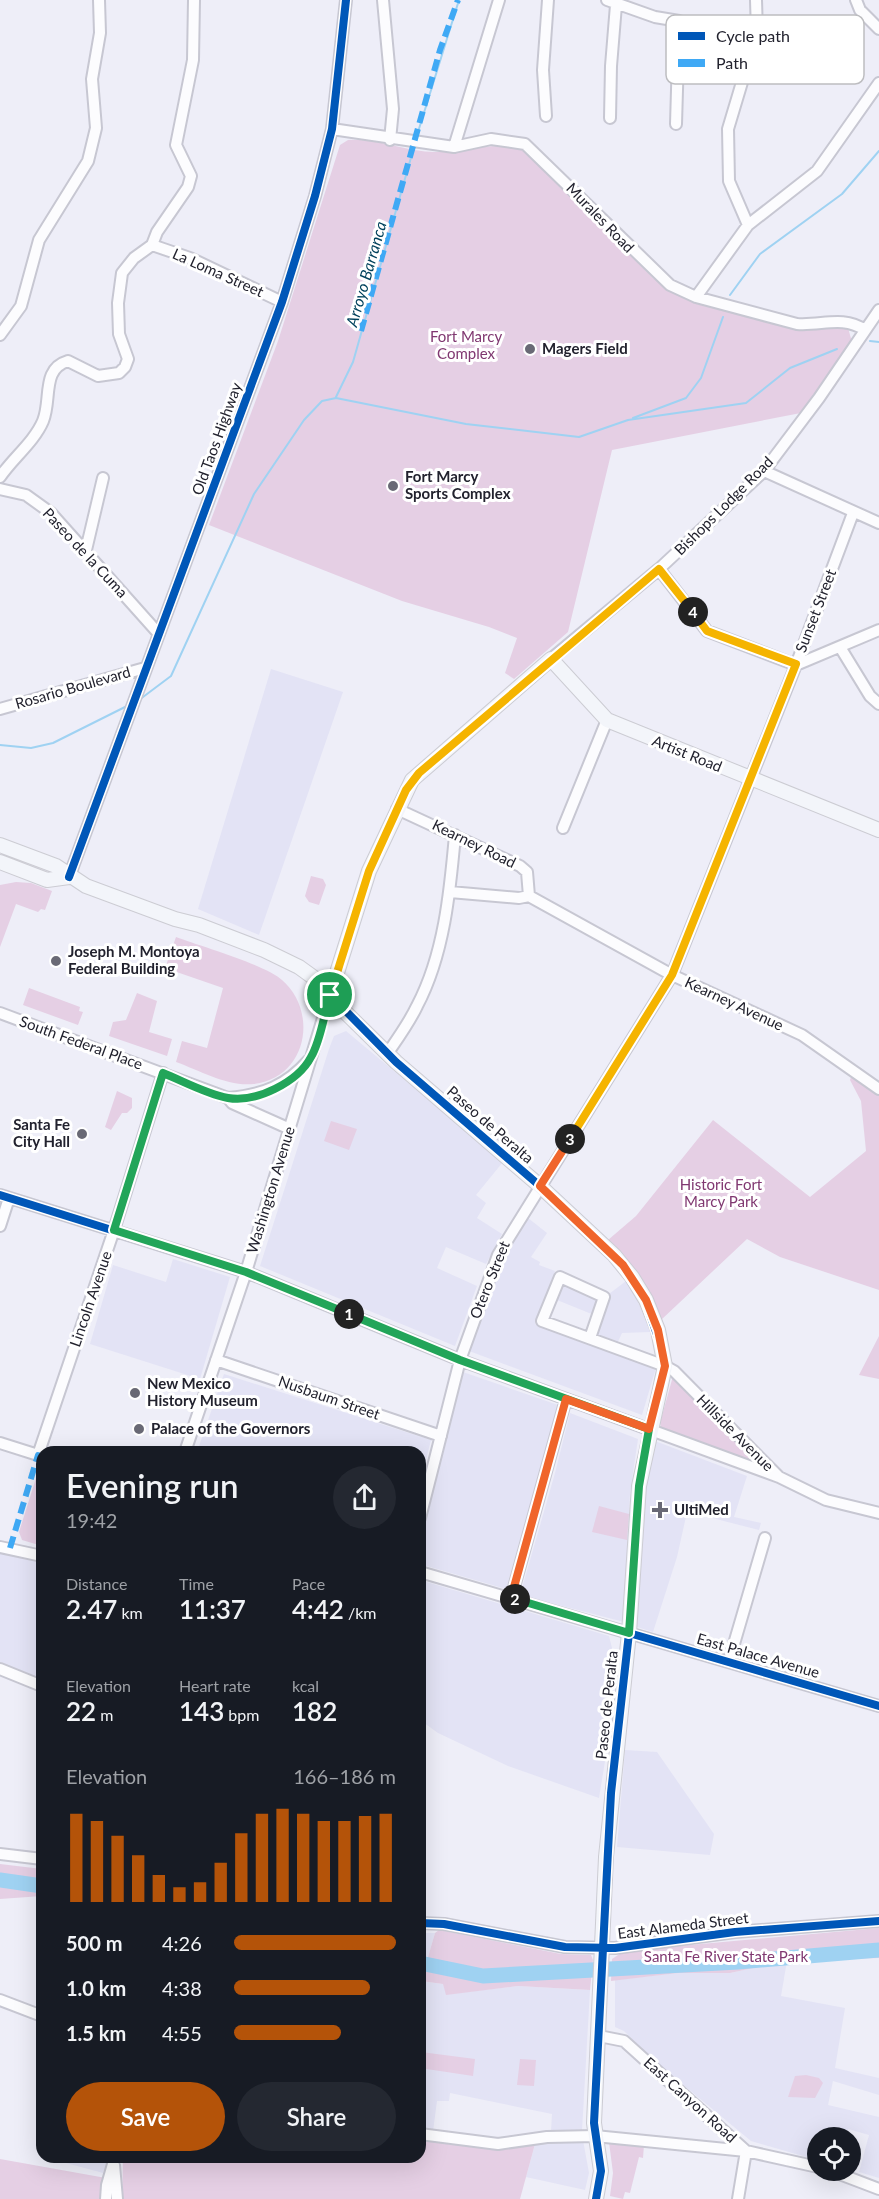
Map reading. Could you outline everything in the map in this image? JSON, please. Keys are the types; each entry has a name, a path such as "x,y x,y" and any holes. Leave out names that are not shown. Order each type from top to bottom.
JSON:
{"main road":[{"name":"Artist Road","path":"551,659 590,705 607,720 879,830"},
{"name":"Bishops Lodge Road","path":"330,995 369,871 397,809 419,773 551,659"},
{"name":"Paseo de Peralta","path":"0,846 56,866 69,877 96,890 199,925 283,958 316,980 387,1054 540,1186 614,1255 632,1276 651,1311 665,1366 649,1429 639,1486 629,1633 611,1793 595,2136 601,2171 596,2199"},
{"name":"Paseo de Peralta","path":"0,862 47,880 69,877"}],"street":[{"path":"0,335 21,306 39,240 88,160 96,128 92,79 100,33 99,0"},
{"path":"0,477 43,422 49,394 50,373 57,364 68,361 98,376 119,373 125,367 128,359 119,334 122,273 135,258 152,245 157,232 188,187 191,176 176,145 192,60 194,0"},
{"name":"Old Taos Highway","path":"69,877 282,302 315,196 332,129 346,0"},
{"path":"383,0 393,109 390,140"},
{"path":"454,147 499,0"},
{"path":"546,116 543,70 548,0"},
{"path":"756,0 756,15"},
{"path":"856,0 860,10 879,28"},
{"path":"610,118 612,2 666,19"},
{"path":"696,297 748,225 817,171 879,83"},
{"path":"676,124 677,84"},
{"path":"741,84 728,129 729,181 748,225"},
{"name":"Murales Road","path":"332,129 390,140 454,147 491,140 525,144 670,285 696,297 796,324 810,325 840,320 854,322 865,330"},
{"name":"La Loma Street","path":"152,245 190,258 282,302"},
{"name":"Bishops Lodge Road","path":"551,659 659,569 764,471 819,398 879,309"},
{"path":"764,471 879,523"},
{"path":"86,550 103,478"},
{"name":"Paseo de la Cuma","path":"0,489 26,495 51,513 159,634"},
{"name":"Sunset Street","path":"672,975 796,664 853,513"},
{"path":"659,569 707,631 796,664 879,630"},
{"path":"840,647 870,696 879,704"},
{"name":"Rosario Boulevard","path":"0,709 145,668"},
{"path":"563,828 607,720"},
{"name":"Kearney Road","path":"397,809 520,866 527,872 529,896"},
{"path":"387,1054 425,990 437,951 450,892 455,835"},
{"name":"Kearney Avenue","path":"450,892 519,898 529,896 672,975 802,1035 879,1089"},
{"name":"Otero Street","path":"426,1495 460,1360 498,1255 672,975"},
{"name":"Washington Avenue","path":"187,1446 246,1272 330,995"},
{"name":"South Federal Place","path":"0,1013 228,1098 232,1103 290,1129"},
{"path":"228,1098 247,1096 275,1088 292,1078 311,1057"},
{"name":"Lincoln Avenue","path":"41,1446 114,1230 163,1073"},
{"path":"0,1226 5,1197 246,1272 460,1360 779,1477"},
{"name":"Hillside Avenue","path":"590,1338 604,1297 560,1277 542,1321 674,1371 779,1477 826,1500 879,1512"},
{"name":"Nusbaum Street","path":"216,1360 441,1436"},
{"path":"511,1598 566,1399"},
{"name":"Lincoln Avenue","path":"0,1443 36,1454"},
{"path":"729,1661 765,1539"},
{"path":"0,1547 36,1555"},
{"name":"East Palace Avenue","path":"426,1574 879,1706"},
{"path":"0,1669 36,1684"},
{"path":"0,1854 36,1858"},
{"name":"East Alameda Street","path":"426,1923 444,1924 602,1953 735,1932 879,1921"},
{"path":"0,2000 36,2014"},
{"name":"East Canyon Road","path":"599,2036 624,2041 746,2151 807,2165"},
{"path":"426,2135 498,2144 547,2137 595,2136 746,2151 738,2199"},
{"path":"106,2199 107,2185 114,2163"},
{"path":"115,2163 117,2199"},
{"path":"858,2181 879,2189"}],"shaded area":[{"path":"271,669 343,692 259,935 198,909"},
{"path":"346,1031 503,1162 476,1195 486,1203 477,1218 502,1234 486,1264 446,1247 437,1268 477,1286 455,1346 260,1266 329,1049 334,1036"},
{"path":"528,1218 547,1233 531,1257 540,1262 539,1265 555,1271 535,1324 656,1368 642,1415 469,1351 509,1245"},
{"path":"173,1259 230,1277 200,1379 90,1344 113,1265 166,1282"},
{"path":"626,1281 635,1295 651,1332 622,1333 616,1346 593,1336 605,1297"},
{"path":"564,1282 601,1296 594,1315 557,1300"},
{"path":"463,1372 558,1405 506,1589 426,1566 426,1520"},
{"path":"224,1374 431,1440 426,1460 426,1446 199,1446"},
{"path":"570,1413 638,1439 630,1493 624,1622 520,1595"},
{"path":"655,1441 747,1476 734,1517 761,1523 759,1530 712,1518 713,1511 689,1503 677,1557 653,1632 637,1627 645,1490"},
{"path":"0,1551 36,1560 36,1677 0,1663"},
{"path":"426,1582 609,1636 612,1648 607,1749 599,1798 508,1766 438,1733 426,1724"},
{"path":"625,1750 657,1752 714,1834 710,1855 617,1847"},
{"path":"426,1933 435,1933 426,1964"},
{"path":"787,1961 781,1996 845,2008 835,2068 879,2078 879,2095 833,2081 828,2105 879,2117 879,2178 861,2173 869,2135 861,2133 861,2127 807,2127 807,2157 751,2141 658,2064 624,2031 615,2027 615,1980 678,1973 730,1973"},
{"path":"426,1982 443,1984 447,1994 518,1986 590,1990 582,2131 551,2131 552,2114 450,2093 449,2101 437,2101 433,2131 426,2130"},
{"path":"583,2140 589,2173 585,2190 526,2177 535,2144"},
{"path":"66,2163 106,2163 103,2173"}],"green space":[{"name":"Fort Marcy Complex","path":"348,140 370,141 424,151 447,152 503,146 526,151 653,278 685,299 796,330 848,328 852,342 806,412 612,450 568,632 514,679 505,673 517,638 489,627 402,601 209,525 278,341 340,145"},
{"path":"311,876 323,879 326,885 319,905 309,902 305,896"},
{"path":"16,882 31,883 52,891 45,910 41,909 38,912 16,904 0,947 0,885"},
{"path":"176,937 262,968 282,980 294,993 301,1009 302,1042 296,1057 286,1070 272,1079 244,1084 224,1081 176,1062 182,1041 207,1048 223,988 165,968"},
{"path":"29,988 80,1007 79,1011 83,1012 78,1025 23,1005"},
{"path":"137,993 157,1001 149,1032 172,1039 167,1056 109,1036 113,1022 126,1020"},
{"name":"Historic Fort Marcy Park","path":"851,1077 879,1096 879,1290 780,1257 747,1239 661,1320 633,1267 608,1240 636,1216 713,1120 810,1197 866,1151 861,1101 850,1080"},
{"path":"117,1091 132,1098 132,1108 127,1113 122,1113 111,1130 105,1127"},
{"path":"331,1121 357,1129 349,1150 324,1141"},
{"path":"879,1336 879,1379 859,1375"},
{"path":"673,1376 756,1459 756,1463 661,1427 660,1423"},
{"path":"36,1478 36,1544 22,1540 19,1532"},
{"path":"599,1506 629,1514 627,1540 592,1532"},
{"path":"0,1864 36,1868 36,1896 0,1899"},
{"name":"Santa Fe River State Park","path":"879,1928 879,1958 792,1960 730,1973 678,1973 611,1981 612,1959 624,1951"},
{"path":"439,1930 561,1954 591,1955 593,1960 590,1990 518,1986 446,1995 443,1984 426,1982 426,1964 435,1933"},
{"path":"426,2053 475,2059 473,2076 426,2069"},
{"path":"520,2059 536,2060 534,2086 517,2085"},
{"path":"806,2075 819,2078 823,2083 815,2098 788,2097 795,2076"},
{"path":"426,2140 502,2150 535,2144 520,2199 122,2199 123,2163 426,2163"},
{"path":"609,2142 644,2145 643,2158 639,2157 630,2193 625,2192 623,2199 610,2196 613,2173"},
{"path":"0,2159 106,2178 104,2199 0,2199"}],"waterway":[{"name":"Arroyo Barranca","path":"418,132 459,0"},
{"path":"730,295 760,254 842,194 879,151"},
{"name":"Arroyo Barranca","path":"336,397 353,362 412,154"},
{"path":"633,418 686,398 701,378 723,317"},
{"path":"870,341 879,342"},
{"path":"139,700 171,676 254,494 304,420 322,401 336,398 466,424 579,437 628,420 746,403 790,368 837,349"},
{"path":"0,745 31,748 53,743 129,705"},
{"path":"0,1880 36,1885"},
{"path":"426,1964 483,1976 738,1962 879,1950"}],"marked path":[{"path":"361,331 440,50 458,0"},
{"path":"10,1548 36,1462"}],"cycle path":[{"path":"69,877 282,302 315,196 332,129 346,0"},
{"path":"330,995 396,1062 540,1186 614,1255 644,1297 663,1352 663,1378 649,1429 639,1486 629,1633 611,1793 594,2123 601,2171 596,2199"},
{"path":"0,1195 246,1272 460,1360 649,1429"},
{"path":"629,1633 879,1706"},
{"path":"426,1923 444,1924 565,1947 615,1948 735,1932 879,1921"}],"place":[{"name":"Magers Field","path":"530,349"},
{"name":"Fort Marcy Sports Complex","path":"393,486"},
{"name":"Joseph M. Montoya Federal Building","path":"56,961"},
{"name":"Santa Fe City Hall","path":"82,1134"},
{"name":"New Mexico History Museum","path":"135,1393"},
{"name":"Palace of the Governors","path":"139,1429"},
{"name":"UltiMed","path":"660,1510"}],"route":[{"path":"330,995 311,1057 292,1078 275,1088 247,1096 228,1098 163,1073 114,1230 246,1272 460,1360 595,1410 649,1429 639,1486 629,1633 511,1598 550,1460 566,1399 649,1429 665,1366 658,1330 651,1311 632,1276 614,1255 540,1186 672,975 796,664 707,631 659,569 563,651 543,665 513,694 412,780 375,855 330,995"}]}
